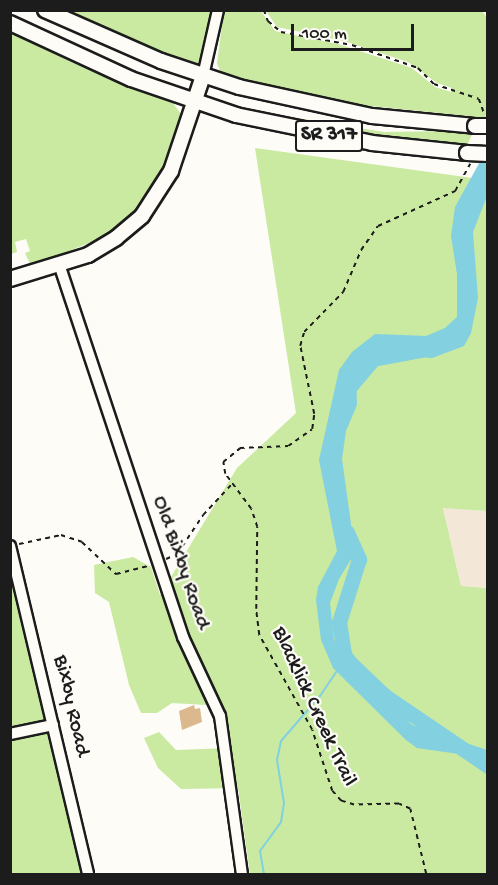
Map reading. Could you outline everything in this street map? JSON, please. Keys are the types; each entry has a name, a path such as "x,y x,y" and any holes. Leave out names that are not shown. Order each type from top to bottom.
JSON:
{"main road":[{"name":"SR 317","path":"45,10 102,37 203,76 323,107 482,123"},
{"name":"SR 317","path":"10,23 94,64 194,102 325,135 469,157 488,154"},
{"path":"10,279 60,267 116,238 149,207 171,171 203,76"}],"street":[{"path":"203,76 218,10"},
{"name":"Old Bixby Road","path":"60,267 183,637 220,716 242,874"},
{"name":"Bixby Road","path":"10,546 88,874"},
{"path":"10,734 53,725"}],"path":[{"path":"264,10 268,21 281,32 352,45 418,68 434,84 479,99 482,123"},
{"path":"10,546 61,535 82,542 116,574 159,562 177,554 203,515 232,484 223,468 233,452 288,446 312,429 314,414 301,339 312,321 343,292 370,237 395,215 430,205 455,191 469,157"},
{"name":"Blacklick Creek Trail","path":"232,484 251,509 257,527 259,635 307,718 335,796 354,805 399,804 410,809 426,874"}],"shaded area":[{"path":"443,507 487,511 487,588 461,586"}],"green space":[{"path":"71,11 210,11 203,62 193,64 107,30"},
{"path":"224,11 261,11 275,31 338,44 412,68 435,87 451,92 452,88 437,83 408,62 344,41 277,27 266,11 482,11 488,19 487,118 342,103 221,73 217,63"},
{"path":"11,32 73,63 173,103 181,114 164,166 132,213 99,239 31,266 25,253 30,251 26,239 15,242 17,252 11,254"},
{"path":"236,108 384,132 473,132 466,147 402,141 306,125"},
{"path":"255,148 487,180 487,511 443,508 461,586 487,588 487,874 250,874 238,788 181,789 158,768 144,738 159,732 176,750 229,748 223,706 172,703 157,713 141,713 129,685 109,602 95,593 94,565 133,557 151,567 160,595 237,468 296,413"},
{"path":"10,546 88,874 11,874"}],"water":[{"path":"487,149 487,196 473,232 478,298 471,333 464,346 432,358 380,354 361,365 356,373 357,405 346,431 342,459 355,553 339,579 330,603 334,640 342,648 347,645 377,690 412,725 487,750 481,769 459,754 417,748 333,668 321,640 316,600 318,587 337,551 319,460 339,370 352,352 375,334 426,336 445,328 457,317 457,274 451,236 455,207"}],"building":[{"path":"194,705 195,709 200,708 202,722 182,730 179,711"}],"waterway":[{"path":"346,397 347,390 373,359 421,350"},
{"path":"347,532 359,559 339,622 345,658 385,696 488,766"},
{"path":"264,874 260,851 281,822 284,803 277,760 281,741 320,696 338,669"}]}
